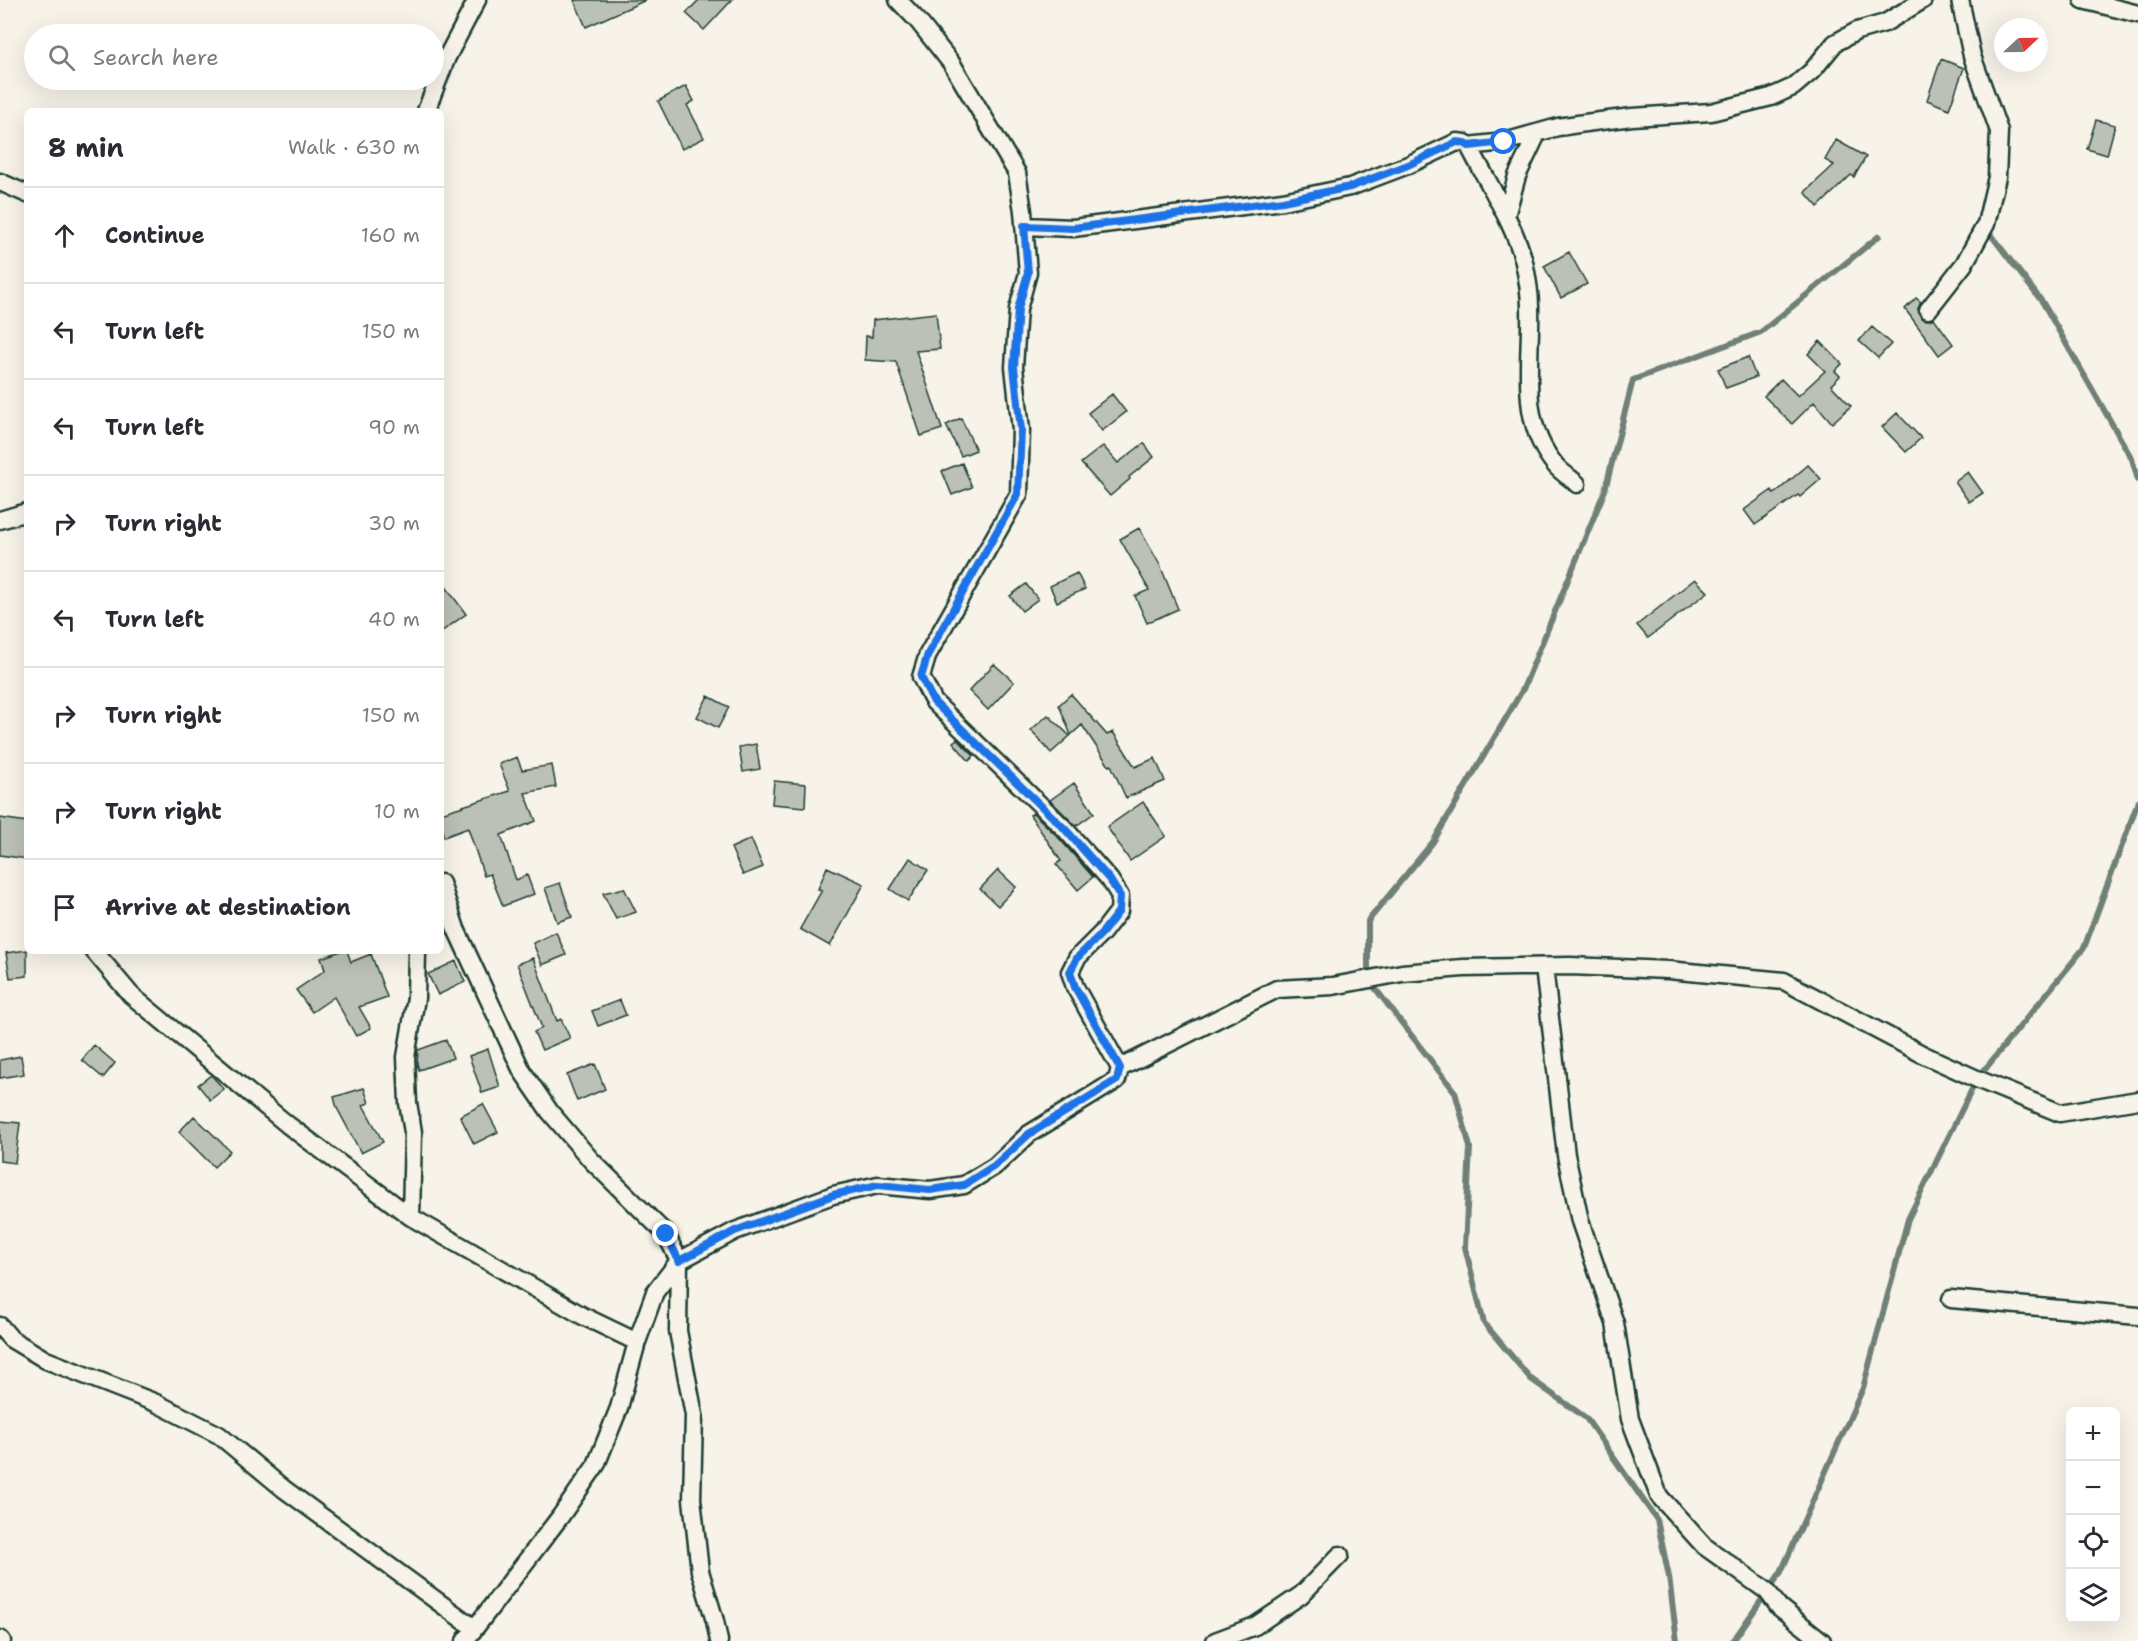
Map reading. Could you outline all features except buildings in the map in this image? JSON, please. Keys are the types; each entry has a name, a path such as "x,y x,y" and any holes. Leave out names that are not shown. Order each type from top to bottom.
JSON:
{"street":[{"path":"444,65 477,0"},
{"path":"0,1326 11,1339 46,1360 156,1403 219,1435 469,1635 560,1517 596,1465 619,1408 637,1342 655,1292 679,1261 735,1231 833,1195 878,1185 930,1190 964,1185 994,1166 1029,1134 1117,1080 1120,1068 1075,987 1070,972 1077,958 1102,933 1119,911 1120,896 1110,880 1065,829 934,702 921,677 928,654 1018,494 1021,430 1014,367 1018,309 1028,273 1017,173 952,64 898,0"},
{"path":"1469,146 1504,142 1585,123 1632,117 1711,112 1771,97 1793,87 1812,71 1835,43 1857,32 1885,23 1923,0"},
{"path":"1928,310 1964,264 1986,224 1997,177 1999,131 1972,56 1960,0"},
{"path":"2083,0 2138,14"},
{"path":"427,108 434,90"},
{"path":"1506,216 1517,176 1537,134"},
{"path":"1024,226 1073,228 1283,201 1350,187 1408,165 1457,142 1464,143 1469,146 1506,216 1524,261 1530,306 1528,396 1538,437 1556,466 1577,484"},
{"path":"0,182 24,193"},
{"path":"0,520 24,513"},
{"path":"444,895 456,929 522,1071 550,1112 591,1160 666,1234 679,1261 678,1331 694,1415 692,1499 700,1571 715,1621 718,1641"},
{"path":"97,954 132,995 288,1125 411,1217 583,1316 637,1342"},
{"path":"411,1217 413,1132 408,1103 406,1057 416,998 417,954"},
{"path":"1544,967 1566,1155 1580,1221 1615,1323 1630,1419 1659,1496 1704,1546 1767,1592 1779,1607 1822,1641"},
{"path":"1120,1068 1277,989 1333,986 1402,974 1463,968 1668,970 1784,981 1924,1055 2060,1113 2138,1100"},
{"path":"1951,1299 2138,1316"},
{"path":"1215,1641 1255,1626 1301,1594 1341,1555"}],"waterway":[{"path":"1985,227 2043,303 2132,459 2138,480"},
{"path":"1677,1641 1669,1577 1657,1520 1586,1418 1531,1379 1484,1323 1465,1247 1470,1147 1455,1092 1368,979 1368,921 1433,842 1523,689 1605,490 1633,380 1761,332 1879,236"},
{"path":"1733,1641 1781,1572 1863,1388 1908,1219 1977,1079 2084,948 2138,802"}],"route":[{"path":"666,1234 679,1261 735,1231 833,1195 878,1185 930,1190 964,1185 994,1166 1029,1134 1117,1080 1120,1068 1075,987 1070,972 1077,958 1102,933 1119,911 1120,896 1110,880 1065,829 934,702 921,677 928,654 1018,494 1021,430 1014,367 1018,309 1028,273 1024,226 1073,228 1283,201 1350,187 1408,165 1457,142 1469,146 1504,142"}]}
